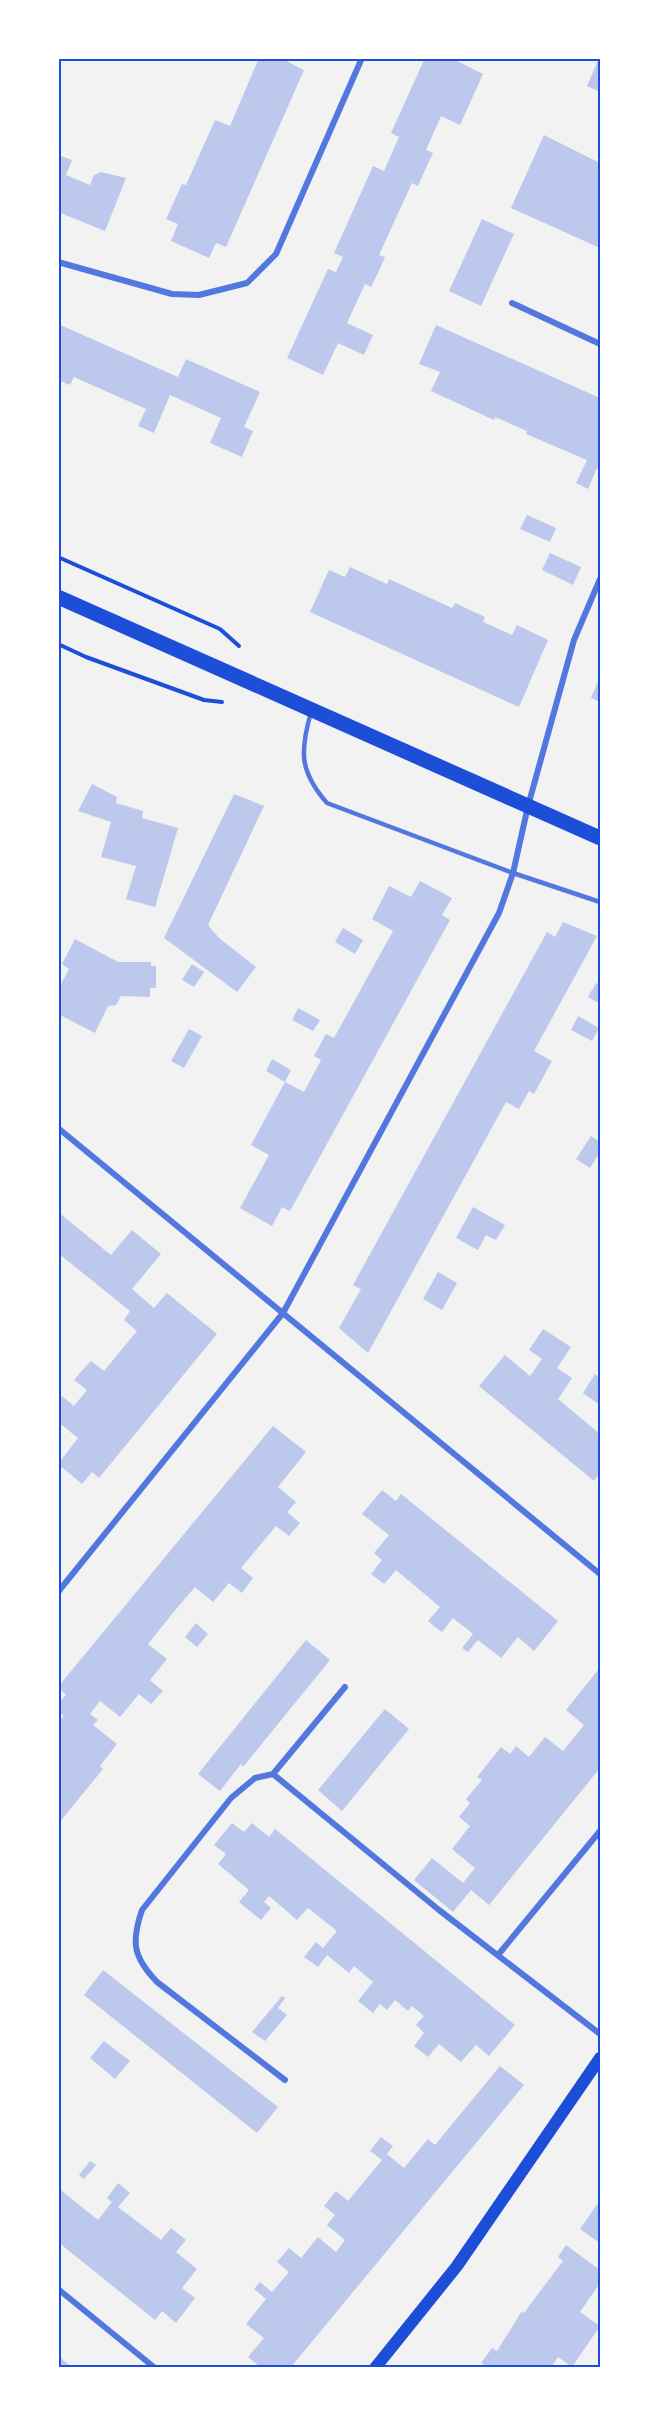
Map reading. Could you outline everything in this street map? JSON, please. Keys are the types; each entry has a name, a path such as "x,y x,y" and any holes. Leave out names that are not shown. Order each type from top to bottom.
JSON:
{"main road":[{"path":"58,597 600,838"},
{"path":"375,2367 457,2265 600,2058"}],"street":[{"path":"58,262 172,294 199,295 247,283 276,254 362,58"},
{"path":"512,303 600,344"},
{"path":"58,1592 283,1313 499,912 513,873 528,806 574,640 600,579"},
{"path":"58,1128 600,1574"},
{"path":"285,2080 157,1982 143,1968 137,1956 135,1942 142,1910 231,1798 255,1778 273,1773 345,1687"},
{"path":"273,1773 498,1955 600,2034"},
{"path":"498,1955 600,1831"},
{"path":"58,2289 155,2367"}],"lane":[{"path":"312,709 304,737 306,772 327,803 513,873 600,902"}],"path":[{"path":"58,644 86,657 204,700 226,702"}],"building":[{"path":"259,58 280,58 304,70 226,247 216,243 209,258 171,241 178,224 166,219 182,184 186,185 215,120 230,126"},
{"path":"425,58 451,58 483,74 460,125 441,116 426,150 433,153 418,186 412,183 379,255 385,257 378,273 371,287 365,284 347,323 373,335 364,355 338,343 323,375 287,358 328,269 336,272 343,257 334,253 373,166 384,171 399,137 391,133"},
{"path":"600,58 600,92 587,86"},
{"path":"544,135 600,163 598,196 600,197 600,248 511,208"},
{"path":"58,155 72,160 66,175 90,185 94,175 101,172 126,178 105,231 58,212"},
{"path":"482,219 514,234 481,306 449,291"},
{"path":"58,324 178,377 186,359 260,392 244,427 253,431 242,457 210,443 221,418 170,395 154,433 138,426 146,409 74,377 70,385 58,380"},
{"path":"436,325 600,398 600,469 597,468 588,489 576,483 587,460 526,434 527,431 495,417 494,420 431,391 440,372 419,364"},
{"path":"527,515 556,528 550,542 520,529"},
{"path":"550,553 581,567 573,585 542,570"},
{"path":"350,567 387,584 389,579 452,608 455,603 485,617 483,622 512,635 517,625 548,640 519,707 310,612 329,570 345,577"},
{"path":"600,677 600,702 591,698"},
{"path":"92,784 117,797 116,803 143,811 142,818 178,828 155,907 126,899 136,866 101,857 111,822 78,811"},
{"path":"234,794 264,806 208,925 219,938 256,967 237,992 164,938"},
{"path":"420,881 452,898 442,915 450,920 290,1211 282,1207 272,1226 240,1208 269,1155 251,1145 285,1082 304,1092 321,1060 314,1056 326,1034 334,1038 393,931 372,919 389,886 411,897"},
{"path":"563,922 597,936 534,1051 552,1061 534,1094 529,1091 519,1109 506,1102 368,1353 339,1328 361,1289 353,1285 547,932 555,937"},
{"path":"343,928 363,940 355,954 335,942"},
{"path":"75,939 118,962 151,962 151,966 156,966 156,988 150,988 150,997 121,996 116,1005 108,1006 95,1033 58,1014 58,990 69,969 62,964"},
{"path":"192,964 204,972 194,987 182,980"},
{"path":"596,983 600,985 600,1004 588,997"},
{"path":"298,1008 320,1020 313,1031 292,1020"},
{"path":"578,1016 599,1028 592,1041 571,1030"},
{"path":"189,1029 202,1036 184,1068 171,1061"},
{"path":"272,1059 291,1070 285,1082 266,1071"},
{"path":"591,1136 600,1142 600,1152 590,1168 576,1159"},
{"path":"473,1207 505,1225 496,1240 486,1235 478,1250 456,1238"},
{"path":"58,1212 111,1255 132,1230 161,1254 132,1289 154,1308 167,1293 217,1334 99,1478 92,1472 82,1484 58,1464 78,1438 58,1422 58,1400 62,1396 74,1406 87,1390 74,1380 91,1361 104,1371 137,1331 124,1320 130,1311 58,1253"},
{"path":"438,1272 457,1283 442,1310 423,1299"},
{"path":"543,1329 571,1347 557,1368 572,1378 558,1399 600,1434 600,1472 594,1481 479,1386 505,1355 530,1376 542,1359 529,1350"},
{"path":"595,1374 600,1378 600,1405 583,1393"},
{"path":"273,1426 306,1452 278,1487 296,1502 287,1512 300,1523 289,1536 276,1526 241,1568 253,1578 242,1593 229,1583 213,1602 195,1587 172,1614 148,1644 167,1659 150,1680 163,1691 151,1704 139,1694 120,1717 100,1701 90,1714 98,1720 93,1725 117,1744 100,1766 103,1769 58,1824 58,1723 64,1716 58,1711 58,1704 66,1695 58,1687"},
{"path":"382,1490 396,1501 401,1494 558,1621 534,1651 518,1637 501,1658 478,1640 468,1652 462,1648 473,1634 453,1618 442,1632 435,1627 428,1621 440,1607 396,1570 384,1584 371,1574 382,1560 374,1553 389,1535 362,1514"},
{"path":"196,1623 208,1634 197,1647 185,1637"},
{"path":"306,1640 330,1660 243,1767 241,1764 220,1791 198,1774"},
{"path":"598,1670 600,1768 489,1905 471,1890 453,1912 414,1880 432,1858 463,1883 475,1868 452,1849 470,1826 459,1817 470,1803 466,1799 482,1780 477,1777 501,1747 510,1754 516,1746 529,1757 545,1737 563,1751 584,1725 566,1710"},
{"path":"385,1709 409,1729 342,1811 318,1790"},
{"path":"232,1823 244,1832 252,1823 269,1837 275,1829 515,2025 489,2056 476,2045 461,2062 439,2044 428,2057 414,2046 424,2033 416,2025 424,2016 412,2006 408,2011 395,2000 387,2010 380,2004 373,2013 358,2001 373,1982 354,1966 349,1973 327,1955 318,1967 304,1957 316,1942 323,1948 337,1931 308,1908 297,1920 269,1896 264,1902 271,1908 261,1920 239,1902 249,1890 218,1864 226,1854 214,1845"},
{"path":"103,1970 278,2107 257,2133 84,1995"},
{"path":"282,1996 285,1998 278,2008 287,2015 265,2041 252,2032"},
{"path":"104,2041 130,2061 115,2079 90,2058"},
{"path":"500,2066 524,2085 291,2367 260,2367 248,2357 264,2338 246,2324 266,2299 254,2289 260,2282 272,2292 289,2272 277,2262 289,2248 301,2258 318,2237 336,2252 345,2240 327,2225 335,2215 324,2206 336,2191 348,2201 382,2160 370,2151 381,2137 393,2146 387,2154 404,2168 428,2139 435,2145"},
{"path":"90,2161 96,2165 84,2179 79,2175"},
{"path":"118,2183 130,2193 118,2207 161,2240 171,2228 186,2240 176,2252 197,2269 182,2288 195,2298 176,2323 162,2311 155,2320 58,2242 58,2188 98,2220 112,2202 107,2198"},
{"path":"600,2200 600,2243 580,2229"},
{"path":"566,2245 600,2270 600,2283 580,2312 600,2326 572,2367 558,2357 551,2367 487,2367 481,2363 492,2348 497,2351 522,2311 524,2313 563,2261 558,2257"},
{"path":"58,2356 72,2367 58,2367"}]}
